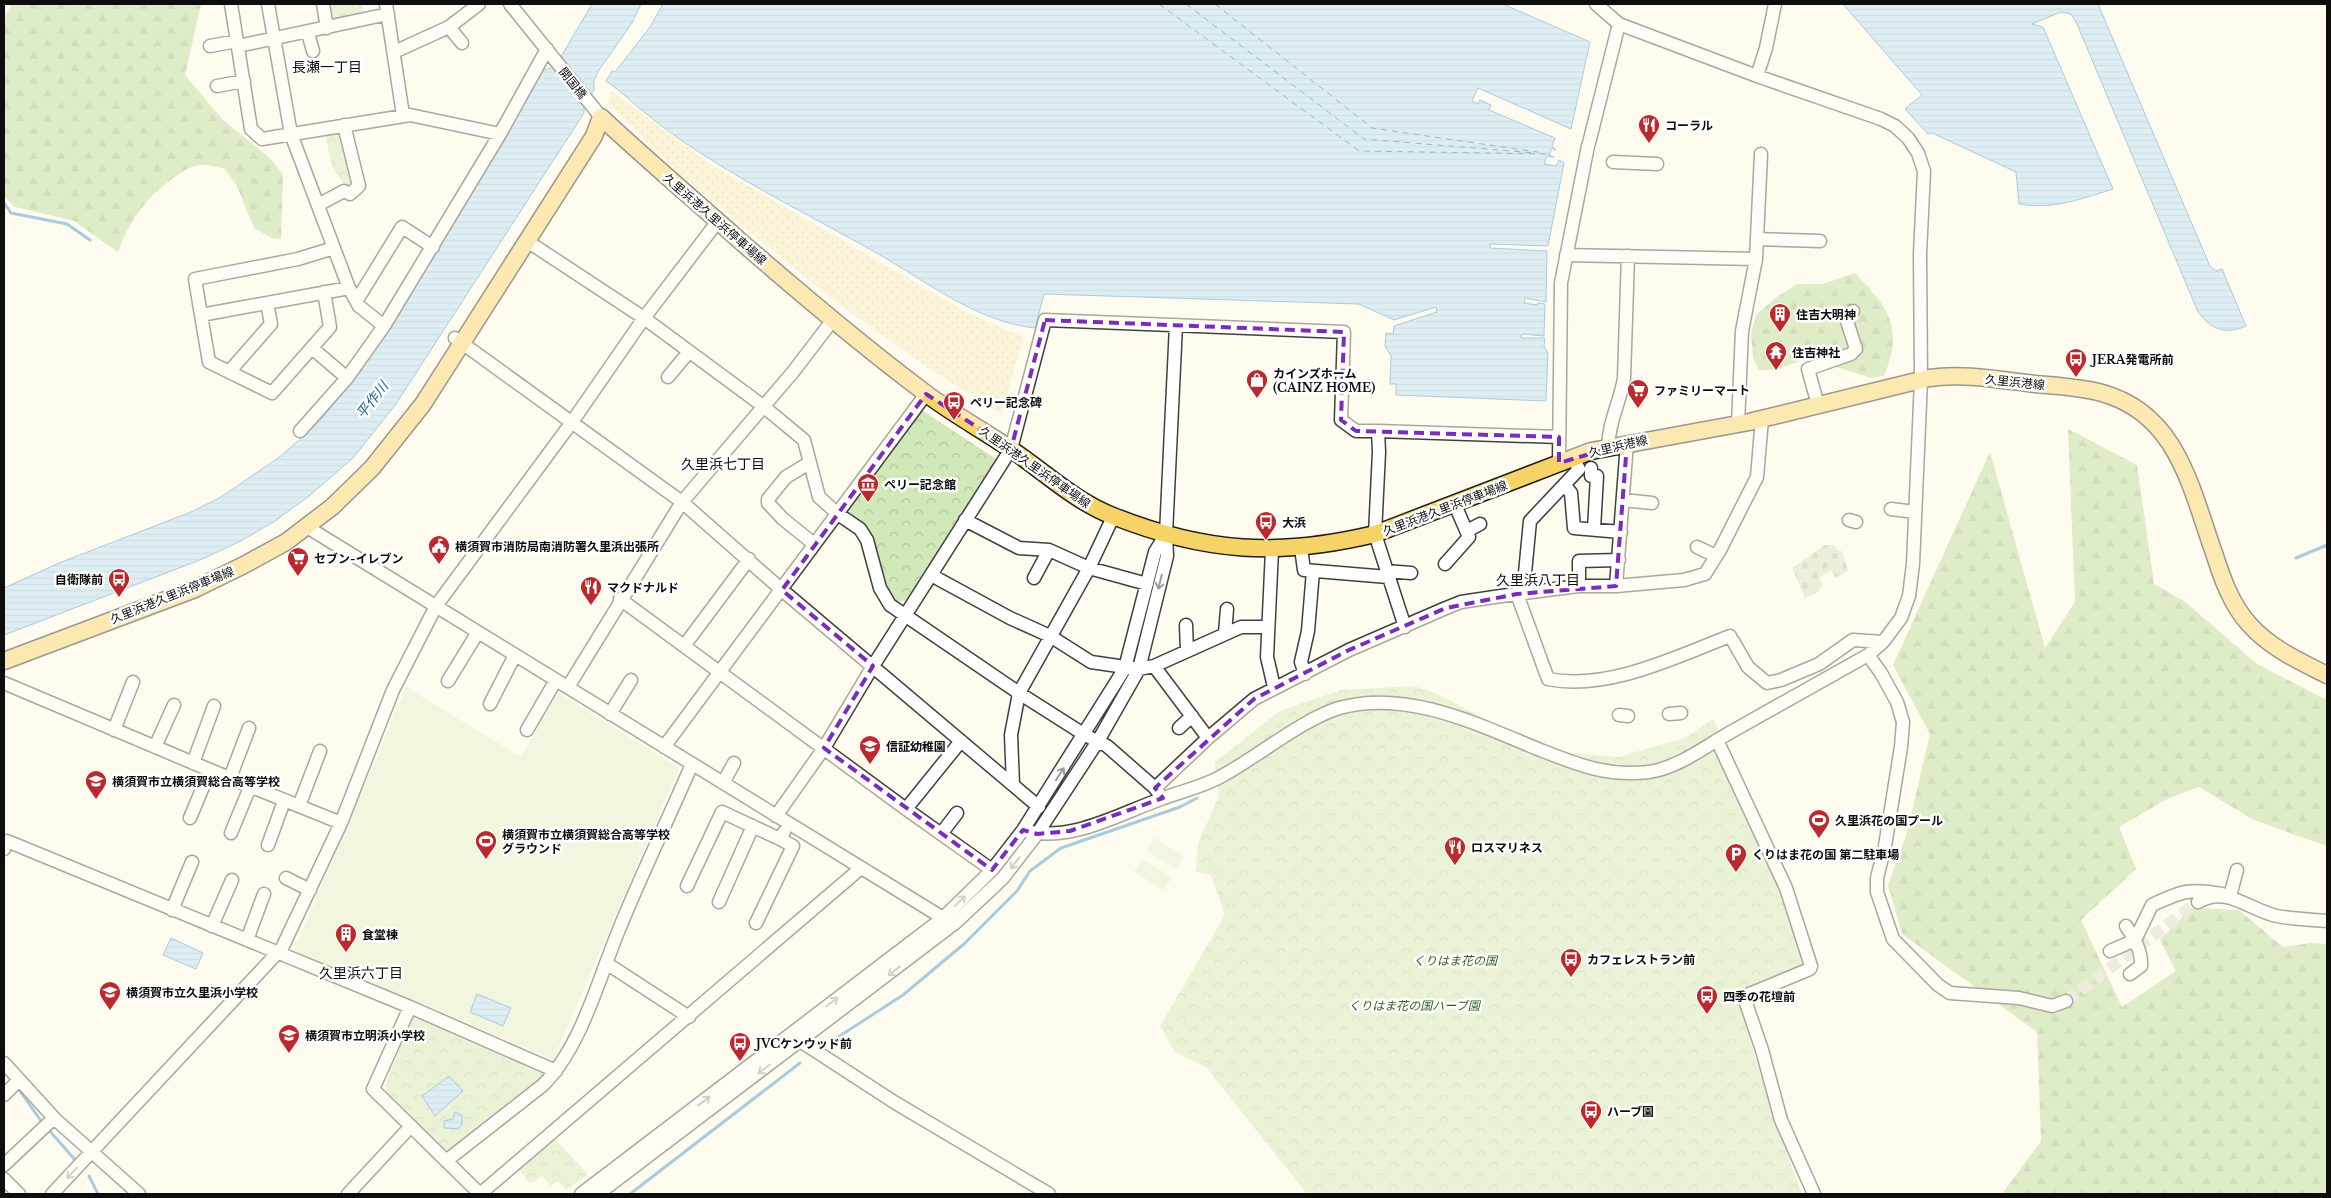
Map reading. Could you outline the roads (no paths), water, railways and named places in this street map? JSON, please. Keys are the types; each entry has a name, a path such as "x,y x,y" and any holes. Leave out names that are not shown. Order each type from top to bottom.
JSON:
{"main road":[{"name":"久里浜港久里浜停車場線","path":"597,112 832,321 926,394 1011,449 1074,495 1114,517 1166,534 1227,547 1272,550 1302,548 1375,534 1456,505 1566,461"},
{"name":"久里浜港久里浜停車場線","path":"4,650 201,574 242,556 301,520 350,477 407,413 527,241 594,136 597,112"},
{"name":"久里浜港久里浜停車場線","path":"4,661 195,589 261,557 307,527 352,488 391,445 423,404 459,340 588,130 597,112"},
{"name":"久里浜港線","path":"1566,461 1608,447 1762,419 1921,380 1959,376 2085,390 2113,397 2144,415 2167,438 2180,460 2226,588 2241,613 2257,632 2277,648 2327,675"}],"street":[{"path":"231,4 244,81 242,107 252,129 262,139 402,115 410,115 500,134"},
{"path":"268,4 291,134 349,288 359,306 384,326"},
{"path":"323,4 327,28"},
{"path":"394,52 448,27 479,4"},
{"name":"開国橋","path":"510,4 597,112"},
{"path":"1023,830 1037,834 1070,831 1108,820 1159,793 1206,784 1296,730 1338,709 1382,702 1426,707 1585,768 1614,773 1652,771 1687,758 1868,656 1883,642 1901,618 1909,596 1921,380 1920,254 1924,170 1918,152 1896,126 1881,119 1757,76 1618,24 1596,4"},
{"path":"1757,76 1766,48 1775,4"},
{"path":"210,46 274,40 308,33 387,9 402,115"},
{"path":"1618,24 1589,144 1561,283 1559,438 1566,461 1579,469 1530,521 1520,594 1548,679 1585,681 1650,668 1731,638 1748,666 1767,683 1782,680 1819,664 1853,640 1883,642"},
{"path":"448,27 462,43"},
{"path":"308,33 312,51"},
{"path":"300,432 348,378 384,326 550,54"},
{"path":"217,86 244,81"},
{"path":"318,205 344,191 350,194 359,186 344,125"},
{"path":"1738,424 1742,331 1756,259 1761,154"},
{"path":"1613,162 1657,164"},
{"path":"59,1192 92,1153 282,948 341,823 393,690 436,606 572,422 644,318 718,221"},
{"path":"357,300 402,227 433,247"},
{"path":"1757,239 1820,241"},
{"path":"527,241 644,318 688,353 763,406 804,440 819,497 838,514 860,529 867,540 880,588 886,600 905,617 1084,735 1098,741 1130,765 1159,793"},
{"path":"324,292 330,327 272,393 210,362 195,279 298,259 334,248"},
{"path":"1566,255 1756,259"},
{"path":"1608,447 1612,416 1622,391 1624,378 1628,256"},
{"path":"200,315 349,288"},
{"path":"228,372 271,324 267,303"},
{"path":"1818,405 1808,369 1851,354 1856,350 1845,315 1853,311"},
{"path":"776,816 824,748 873,666 1011,449 1045,320 1344,332 1341,420 1356,431 1559,438"},
{"path":"568,687 620,599 682,502 794,372 832,321"},
{"path":"581,1194 955,923 1003,878 1037,834 1098,741 1139,669 1167,556 1166,534 1176,325"},
{"path":"459,340 682,502 782,590 1039,807"},
{"path":"312,348 348,378"},
{"path":"668,377 688,353"},
{"path":"664,747 926,394"},
{"path":"1159,793 1208,738 1254,699 1349,650 1461,602 1579,586 1616,586 1684,580 1705,574 1757,477 1762,419"},
{"path":"1378,431 1380,452 1375,534 1405,627"},
{"path":"1616,586 1627,443"},
{"path":"809,462 786,477 768,499 768,503 783,519 814,544"},
{"path":"1591,468 1591,476 1597,476 1594,529"},
{"path":"1565,486 1571,494 1574,528 1621,532"},
{"path":"1623,500 1652,503"},
{"path":"1456,505 1469,537"},
{"path":"1892,509 1915,512"},
{"path":"1013,784 1011,735 1019,693 1089,568 1114,517"},
{"path":"965,520 1019,548 1049,550 1089,568 1147,584"},
{"path":"1469,537 1467,531 1480,524"},
{"path":"307,527 943,918"},
{"path":"598,1194 943,918 992,870 1039,807 1125,668 1155,552 1166,534"},
{"path":"1445,564 1469,537"},
{"path":"1698,547 1716,556"},
{"path":"1302,548 1304,570 1387,574 1411,573"},
{"path":"1034,578 1049,550"},
{"path":"1272,550 1267,657 1274,687"},
{"path":"684,646 749,559"},
{"path":"1579,586 1579,561 1618,560"},
{"path":"1305,674 1301,662 1308,631 1313,571"},
{"path":"931,575 1010,618 1050,636 1091,662 1125,668 1139,669 1154,666 1241,627 1268,627"},
{"path":"620,599 992,870"},
{"path":"1225,633 1228,609"},
{"path":"1186,625 1187,651"},
{"path":"448,682 478,632"},
{"path":"490,704 515,655"},
{"path":"1868,656 1881,672 1898,702 1903,722 1901,747 1877,878 1877,892 1893,940 1938,985 1950,993 2019,998 2052,1006 2066,1001"},
{"path":"1154,666 1208,738"},
{"path":"526,730 556,680"},
{"path":"610,714 631,680"},
{"path":"4,682 250,787 341,823"},
{"path":"114,730 133,682"},
{"path":"156,747 174,705"},
{"path":"193,763 214,706"},
{"path":"1179,728 1192,716"},
{"path":"230,778 248,728"},
{"path":"1717,740 1786,888 1811,966 1810,969 1747,995 1745,1000 1762,1050 1782,1120 1814,1194"},
{"path":"906,809 962,741"},
{"path":"299,806 320,751"},
{"path":"723,783 734,763"},
{"path":"446,1161 543,1084 556,1071 576,1036 692,764"},
{"path":"190,818 210,770"},
{"path":"231,833 250,787"},
{"path":"268,845 284,801"},
{"path":"687,886 722,812 794,846 756,922"},
{"path":"941,834 958,813"},
{"path":"780,839 790,824"},
{"path":"718,902 753,826"},
{"path":"4,848 7,841 410,1007 556,1071"},
{"path":"172,910 192,862"},
{"path":"410,1007 373,1089 480,1194 861,868"},
{"path":"2226,896 2237,870"},
{"path":"286,878 310,890"},
{"path":"212,926 232,880"},
{"path":"2110,951 2135,940 2152,905 2189,890 2199,890 2226,896 2278,916 2327,922"},
{"path":"247,940 264,894"},
{"path":"2198,902 2206,897 2226,896"},
{"path":"2126,926 2135,940 2142,958 2141,966 2130,974"},
{"path":"606,963 689,1017"},
{"path":"795,1038 909,1111 1049,1194"},
{"path":"4,1063 18,1081 54,1118 139,1194"},
{"path":"4,1095 18,1081"},
{"path":"4,1165 54,1118"},
{"path":"348,1194 411,1126"},
{"path":"4,1179 19,1194"}],"water":[{"name":"平作川","path":"592,4 641,4 632,23 599,70 594,80 594,91 584,104 584,113 396,404 353,458 309,496 275,521 239,542 200,560 4,635 4,588 59,563 191,512 221,497 281,456 319,422 360,372 543,70 555,67"},
{"path":"663,4 1503,4 1590,42 1571,129 1478,88 1472,101 1478,104 1480,100 1491,105 1489,110 1555,138 1552,146 1556,150 1552,148 1549,155 1554,157 1547,156 1544,164 1556,166 1559,160 1564,163 1548,246 1490,244 1490,248 1547,251 1546,302 1525,298 1524,303 1545,304 1544,336 1522,334 1521,338 1545,338 1544,346 1548,353 1546,401 1396,395 1396,384 1390,384 1391,356 1385,346 1386,333 1393,334 1394,326 1437,312 1436,307 1394,320 1359,304 1044,294 1035,328 991,317 951,298 873,251 720,166 671,133 606,81 612,71 615,72 650,27"},
{"path":"1843,4 2098,4 2210,266 2216,271 2222,269 2246,326 2232,330 2219,329 2208,323 2198,312 2077,24 2071,14 2061,12 2032,24 2043,27 2113,189 2055,205 2043,206 2019,204 2016,172 1932,133 1928,134 1905,109 1922,95"},
{"path":"171,938 203,953 196,969 163,955"},
{"path":"477,994 511,1008 503,1026 470,1012"},
{"path":"449,1076 463,1091 435,1116 422,1096"},
{"path":"455,1112 462,1115 462,1125 458,1129 444,1128 444,1121 453,1119"}],"waterway":[{"path":"4,203 11,213 67,224 90,240"},
{"path":"2296,558 2327,545"},
{"path":"832,1041 903,995 964,944 1017,891 1030,871 1061,848 1180,807 1197,798"},
{"path":"630,1194 800,1063"},
{"path":"17,1087 44,1125"},
{"path":"48,1129 76,1161"},
{"path":"89,1176 98,1194"}],"tunnel":[{"path":"2066,1001 2198,902"}],"place":[{"name":"コーラル","path":"1649,144"},
{"name":"住吉大明神","path":"1780,333"},
{"name":"住吉神社","path":"1776,371"},
{"name":"JERA発電所前","path":"2076,378"},
{"name":"カインズホーム (CAINZ HOME)","path":"1257,399"},
{"name":"ファミリーマート","path":"1638,409"},
{"name":"ペリー記念碑","path":"954,421"},
{"name":"ペリー記念館","path":"868,503"},
{"name":"大浜","path":"1266,541"},
{"name":"横須賀市消防局南消防署久里浜出張所","path":"439,565"},
{"name":"セブン-イレブン","path":"298,577"},
{"name":"自衛隊前","path":"119,598"},
{"name":"マクドナルド","path":"591,606"},
{"name":"信証幼稚園","path":"870,765"},
{"name":"横須賀市立横須賀総合高等学校","path":"96,800"},
{"name":"久里浜花の国プール","path":"1819,839"},
{"name":"横須賀市立横須賀総合高等学校 グラウンド","path":"486,860"},
{"name":"ロスマリネス","path":"1455,866"},
{"name":"くりはま花の国 第二駐車場","path":"1736,873"},
{"name":"食堂棟","path":"346,953"},
{"name":"カフェレストラン前","path":"1571,978"},
{"name":"横須賀市立久里浜小学校","path":"110,1011"},
{"name":"四季の花壇前","path":"1707,1015"},
{"name":"横須賀市立明浜小学校","path":"289,1054"},
{"name":"JVCケンウッド前","path":"740,1062"},
{"name":"ハーブ園","path":"1591,1130"}],"district":[{"name":"長瀬一丁目","path":"327,67"},
{"name":"久里浜七丁目","path":"723,464"},
{"name":"久里浜八丁目","path":"1538,580"},
{"name":"久里浜六丁目","path":"361,973"}],"park label":[{"name":"くりはま花の国","path":"1455,960"},
{"name":"くりはま花の国ハーブ園","path":"1414,1005"}]}
